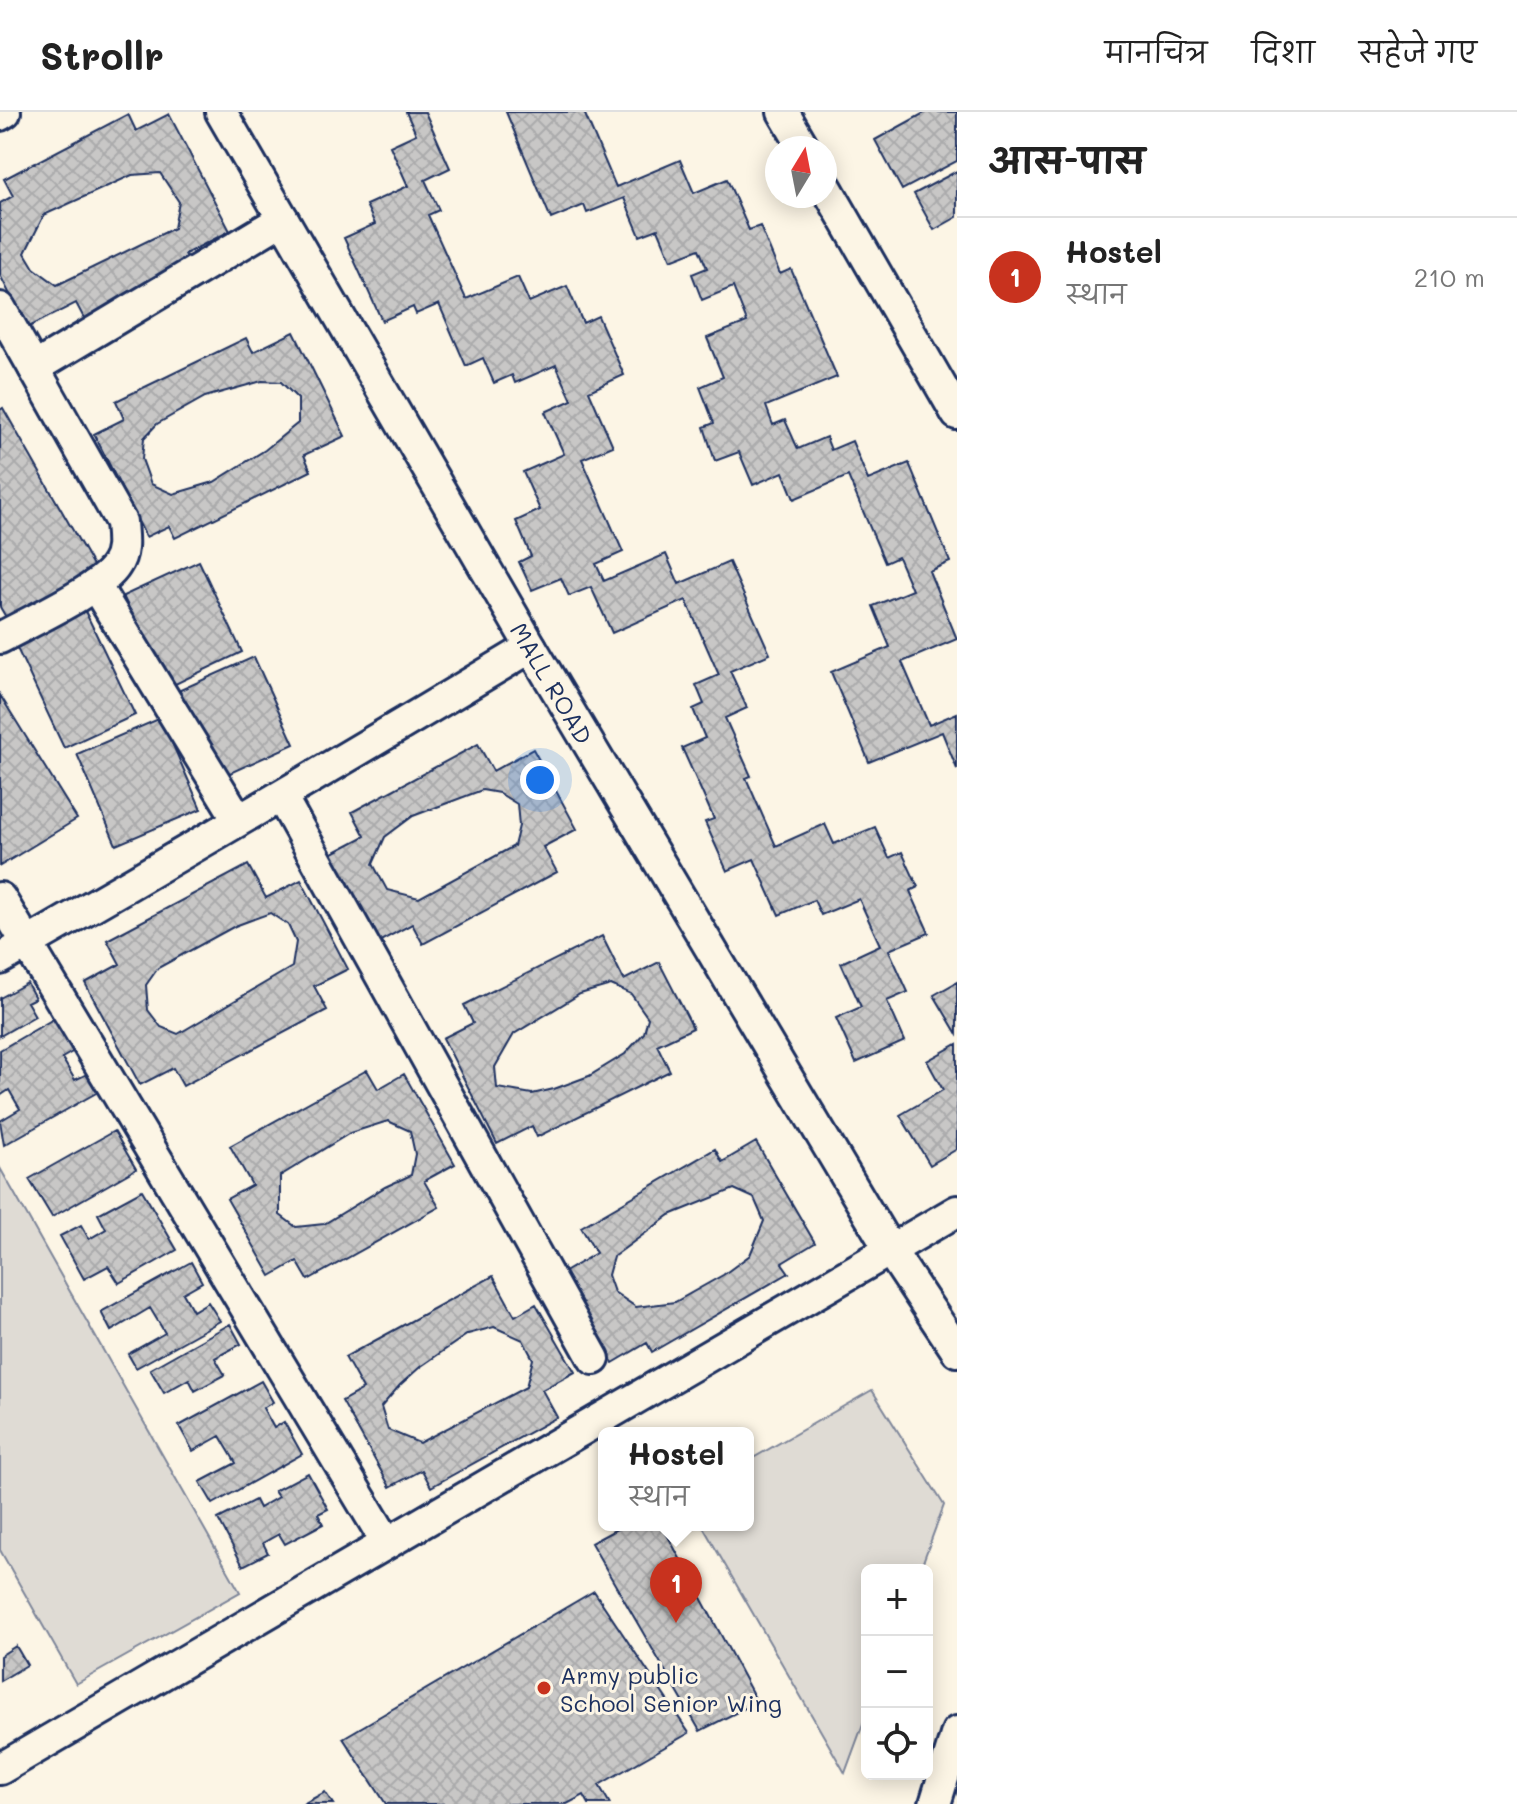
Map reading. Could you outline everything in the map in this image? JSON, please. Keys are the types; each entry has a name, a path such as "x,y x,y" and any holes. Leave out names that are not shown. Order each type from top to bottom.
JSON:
{"street":[{"path":"0,115 5,112"},
{"name":"MALL ROAD","path":"221,112 531,647 890,1250 957,1351"},
{"path":"785,112 798,136"},
{"path":"837,206 957,414"},
{"path":"34,368 283,219"},
{"path":"0,308 121,522 123,546 116,566 95,585 0,638"},
{"path":"95,585 238,819"},
{"path":"0,959 238,819 282,798 531,647"},
{"path":"282,798 594,1359"},
{"path":"0,898 387,1543"},
{"path":"0,1769 957,1211"},
{"path":"935,1804 957,1732"}],"shaded area":[{"path":"0,1168 240,1592 76,1684 0,1550"},
{"path":"872,1390 944,1505 922,1564 861,1564 861,1729 845,1773 705,1531 754,1531 754,1458"}],"building":[{"path":"406,112 425,112 450,168 425,180 439,210 428,215 466,299 518,277 529,302 567,286 583,323 598,316 624,375 589,391 613,446 582,459 623,552 596,564 604,581 666,554 679,584 729,562 770,654 730,671 747,708 725,718 751,776 746,778 776,846 825,824 834,844 875,827 889,858 902,852 918,887 910,891 929,933 889,950 908,992 887,1001 905,1041 856,1063 836,1018 861,1007 841,963 880,945 859,899 821,915 814,900 779,915 754,859 727,871 705,822 714,819 682,748 705,738 693,709 704,704 696,685 719,675 686,600 612,633 591,587 569,596 561,578 532,590 519,562 531,556 516,521 540,510 523,472 564,454 545,412 572,400 556,365 515,383 512,375 494,383 483,358 466,366 439,304 416,314 413,307 382,321 344,238 375,224 366,205 408,186 390,146 416,134"},
{"path":"506,112 584,112 616,187 680,160 694,193 727,179 749,230 760,226 780,274 791,269 837,377 766,406 773,425 785,420 798,449 826,437 831,450 852,441 868,480 909,463 950,562 929,571 957,639 902,662 929,725 957,713 957,769 942,732 869,762 831,672 890,647 873,606 912,590 898,557 885,563 848,476 794,499 783,472 753,485 739,452 715,461 704,427 714,423 700,387 723,377 707,338 747,322 733,287 702,300 692,274 707,268 699,249 671,260 658,229 640,236 624,198 587,213 584,205 551,219"},
{"path":"926,112 957,112 957,161 902,190 875,140"},
{"path":"128,114 136,131 169,114 230,231 185,254 193,269 87,324 76,303 27,328 0,275 0,203 13,196 4,179","holes":["160,173 179,202 174,228 57,285 34,268 25,253 44,215 132,175"]},
{"path":"957,171 957,217 934,230 914,194"},
{"path":"294,332 345,436 304,455 311,471 175,538 169,526 146,537 94,434 124,419 116,401 246,338 253,352","holes":["262,381 281,382 298,399 298,423 265,450 214,482 173,494 151,484 142,459 144,438 157,424 205,397"]},
{"path":"3,408 99,576 11,626 0,607 0,410"},
{"path":"199,561 242,652 167,688 123,596"},
{"path":"85,611 135,715 64,748 15,644"},
{"path":"254,657 294,744 219,778 178,691"},
{"path":"0,695 77,819 0,866"},
{"path":"161,718 201,809 116,845 77,754"},
{"path":"478,744 493,771 533,749 577,829 543,847 557,872 423,944 412,924 375,944 327,856 365,836 352,812","holes":["482,790 499,793 517,804 519,826 514,846 419,898 387,890 373,864 385,837 413,816"]},
{"path":"248,865 266,898 301,880 348,969 314,986 327,1010 183,1086 173,1068 140,1085 85,983 120,964 107,940","holes":["270,913 288,925 296,942 292,967 178,1034 161,1027 148,1010 146,985 158,968 235,926"]},
{"path":"602,936 624,980 659,962 693,1028 657,1045 670,1071 537,1137 532,1126 497,1144 443,1038 473,1023 464,1005","holes":["611,985 631,994 648,1018 644,1033 625,1054 589,1076 554,1089 532,1094 497,1088 495,1067 514,1034 580,994"]},
{"path":"957,982 957,1034 934,995"},
{"path":"27,983 35,998 27,1002 35,1016 0,1036 0,998"},
{"path":"55,1018 74,1051 62,1058 75,1080 87,1074 98,1092 4,1145 0,1121 20,1109 9,1090 0,1096 0,1050"},
{"path":"957,1044 957,1149 930,1165 900,1115 943,1090 927,1061"},
{"path":"367,1070 378,1089 404,1074 455,1164 424,1181 439,1207 308,1280 297,1261 271,1276 227,1199 252,1185 230,1146","holes":["388,1121 410,1131 415,1154 411,1175 324,1224 296,1227 280,1215 280,1176 350,1133"]},
{"path":"114,1131 136,1169 52,1217 29,1179"},
{"path":"756,1142 815,1243 782,1263 789,1273 652,1352 647,1343 613,1363 561,1274 596,1253 581,1227 715,1149 722,1162","holes":["734,1189 754,1198 764,1221 750,1255 723,1275 675,1302 636,1307 614,1292 608,1275 613,1257 670,1215"]},
{"path":"142,1190 177,1250 119,1283 108,1266 84,1279 60,1236 81,1225 89,1239 106,1229 98,1214"},
{"path":"191,1262 202,1282 183,1293 193,1311 208,1302 220,1321 136,1368 128,1354 165,1333 150,1308 111,1331 101,1312"},
{"path":"493,1276 515,1316 536,1304 575,1372 542,1390 557,1417 431,1487 422,1470 390,1487 342,1401 363,1389 345,1357","holes":["494,1327 523,1340 533,1359 526,1387 419,1443 388,1430 381,1407 420,1367 468,1334"]},
{"path":"230,1324 241,1344 215,1358 225,1375 195,1391 189,1379 164,1393 150,1369"},
{"path":"261,1381 273,1402 263,1408 274,1428 284,1422 302,1454 213,1504 200,1482 236,1463 220,1436 193,1451 179,1426"},
{"path":"308,1473 328,1509 318,1514 323,1524 285,1544 279,1534 263,1543 268,1553 243,1566 218,1519 255,1500 259,1508 278,1497 274,1491"},
{"path":"613,1531 665,1531 757,1702 700,1731 591,1543"},
{"name":"Army public School Senior Wing","path":"594,1591 689,1733 599,1785 610,1804 589,1804 584,1795 567,1804 386,1804 343,1738"},
{"path":"16,1646 27,1665 0,1681 0,1656"},
{"path":"325,1792 333,1804 303,1804"}],"place":[{"name":"Hostel","path":"676,1623"},
{"name":"Army public School Senior Wing","path":"544,1688"}]}
